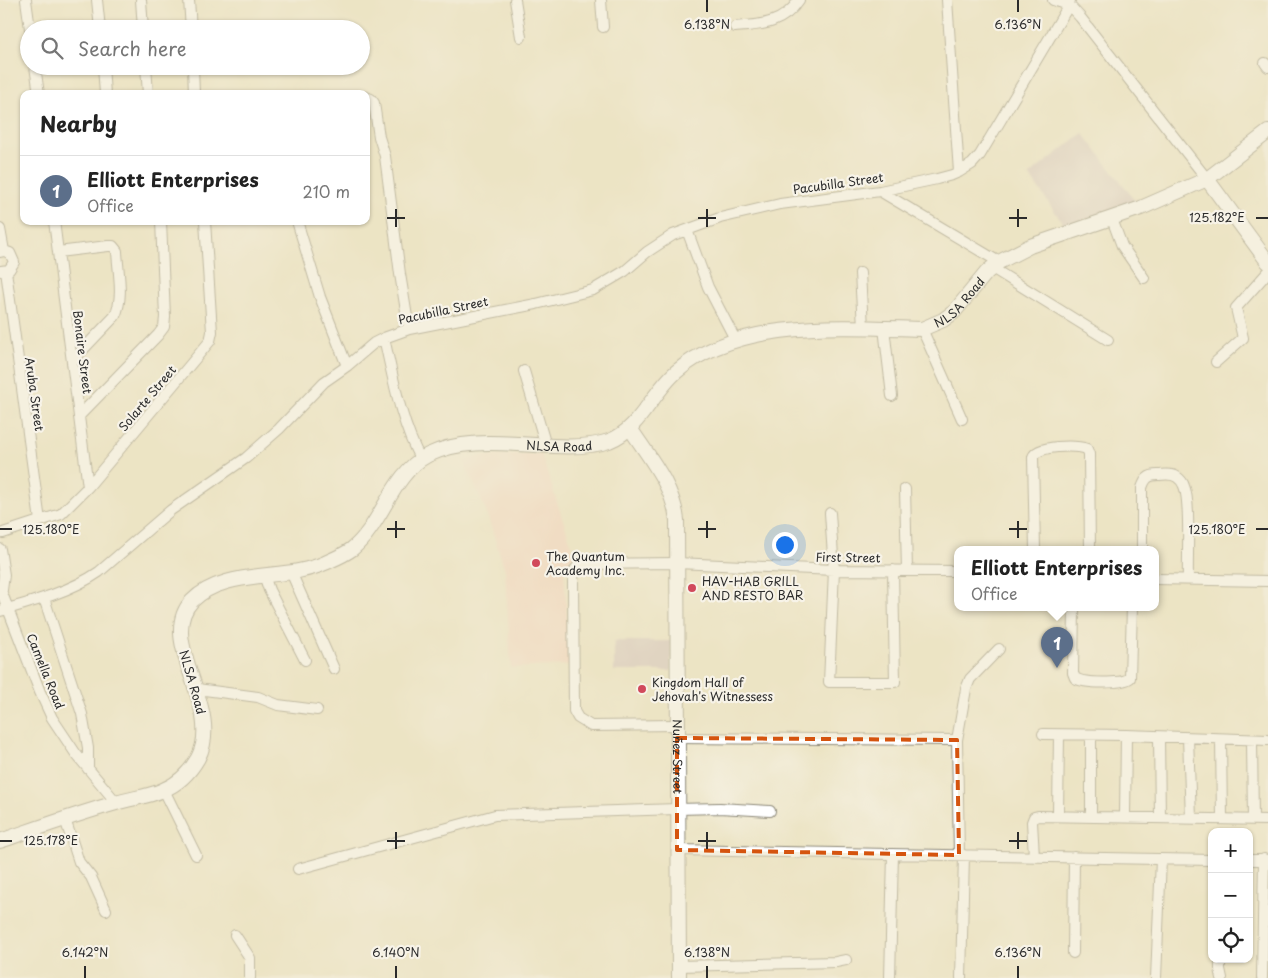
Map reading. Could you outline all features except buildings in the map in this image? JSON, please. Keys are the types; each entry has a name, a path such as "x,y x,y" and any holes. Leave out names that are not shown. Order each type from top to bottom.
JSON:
{"main road":[{"name":"NLSA Road","path":"0,841 116,802 164,790 185,776 200,755 205,735 204,715 182,645 182,624 189,604 199,595 228,582 321,565 349,551 363,537 401,480 420,460 444,449 469,444 576,447 608,442 630,428 658,390 683,366 710,350 736,341 807,328 922,329 943,320 954,312 995,265 1030,246 1156,202 1207,180 1268,132"},
{"path":"1207,180 1268,262"},
{"name":"Nuñez Street","path":"630,428 673,498 677,520 679,972"}],"street":[{"path":"26,0 29,20"},
{"path":"97,0 99,20"},
{"path":"141,0 142,20"},
{"path":"189,0 190,20"},
{"path":"515,0 521,37"},
{"path":"600,0 603,27"},
{"path":"735,27 757,26 778,20 792,11 799,0"},
{"path":"947,0 959,172 972,164 980,155 1069,2"},
{"path":"1053,0 1069,2 1207,180"},
{"path":"36,75 38,90"},
{"path":"104,75 105,90"},
{"path":"147,75 148,90"},
{"path":"193,75 194,90"},
{"path":"370,99 374,102 378,137 385,156 409,329"},
{"name":"Pacubilla Street","path":"4,610 44,598 90,578 99,572 171,510 246,458 279,430 315,390 374,343 384,338 409,329 536,304 592,290 625,271 664,240 720,218 780,204 880,191 937,179 959,172"},
{"path":"880,191 1108,340"},
{"path":"1112,218 1122,246 1144,278"},
{"name":"Bonaire Street","path":"55,225 88,487"},
{"path":"79,416 164,327 161,225"},
{"name":"Solarte Street","path":"1,531 61,514 88,487 210,341 212,332 205,225"},
{"path":"298,225 323,304 347,366"},
{"path":"0,229 2,252"},
{"path":"687,230 708,287 736,341"},
{"path":"58,252 108,246 113,246 117,251 119,307 115,316 72,362"},
{"name":"Aruba Street","path":"2,252 10,253 14,258 13,265 3,271 40,521"},
{"path":"1216,362 1243,338 1236,308 1268,272"},
{"path":"860,273 863,327"},
{"path":"884,328 892,396"},
{"path":"922,329 962,419"},
{"path":"384,338 396,391 414,448 420,460"},
{"path":"524,371 546,446"},
{"path":"1035,546 1034,453 1040,449 1079,446 1087,449 1089,454 1090,546"},
{"path":"1142,546 1142,488 1144,481 1152,475 1171,474 1176,476 1185,487 1188,578"},
{"path":"905,489 907,570"},
{"path":"830,513 834,570 829,682 895,682 893,570"},
{"name":"Camella Road","path":"1,531 5,542 0,549 4,575 1,589 4,610 52,718 88,769 116,802"},
{"name":"First Street","path":"677,731 590,726 578,718 574,711 573,582 575,568 582,564 677,563 834,570 954,571"},
{"path":"291,572 334,669"},
{"path":"264,576 269,590 304,660"},
{"path":"1159,579 1268,581"},
{"path":"44,598 82,714 88,748 88,769"},
{"path":"1074,611 1073,666 1075,678 1085,681 1122,681 1130,678 1132,674 1132,611"},
{"path":"961,978 961,855 957,740 966,689 970,679 999,650"},
{"path":"196,689 263,698 278,706 317,710"},
{"path":"677,731 957,740"},
{"path":"1043,734 1268,740"},
{"path":"1058,816 1059,735"},
{"path":"1091,735 1091,817"},
{"path":"1125,817 1126,735"},
{"path":"1159,737 1160,817"},
{"path":"1188,738 1191,818"},
{"path":"1221,739 1222,819"},
{"path":"1252,740 1253,820"},
{"path":"164,790 196,855"},
{"path":"298,869 495,815 677,808 770,811"},
{"path":"1034,856 1032,822 1034,817 1160,817 1268,820"},
{"path":"66,819 79,862 91,877 106,910"},
{"path":"677,850 1208,860"},
{"path":"890,978 893,854"},
{"path":"1072,953 1074,857"},
{"path":"1156,978 1161,859"},
{"path":"1253,860 1266,860 1262,978"},
{"path":"235,935 250,958 250,978"},
{"path":"679,972 846,960"},
{"path":"1220,963 1222,978"}],"highlighted area":[{"path":"677,738 957,740 959,855 677,850"}],"shaded area":[{"path":"1083,133 1141,208 1070,233 1029,175"},
{"name":"The Quantum Academy Inc.","path":"541,454 575,556 564,570 570,665 511,668 505,570 486,511 464,461 486,456"},
{"path":"614,641 671,641 671,671 614,671"}],"place":[{"name":"The Quantum Academy Inc.","path":"536,563"},
{"name":"HAV-HAB GRILL AND RESTO BAR","path":"692,588"},
{"name":"Elliott Enterprises","path":"1057,668"},
{"name":"Kingdom Hall of Jehovah's Witnessess","path":"642,689"}]}
